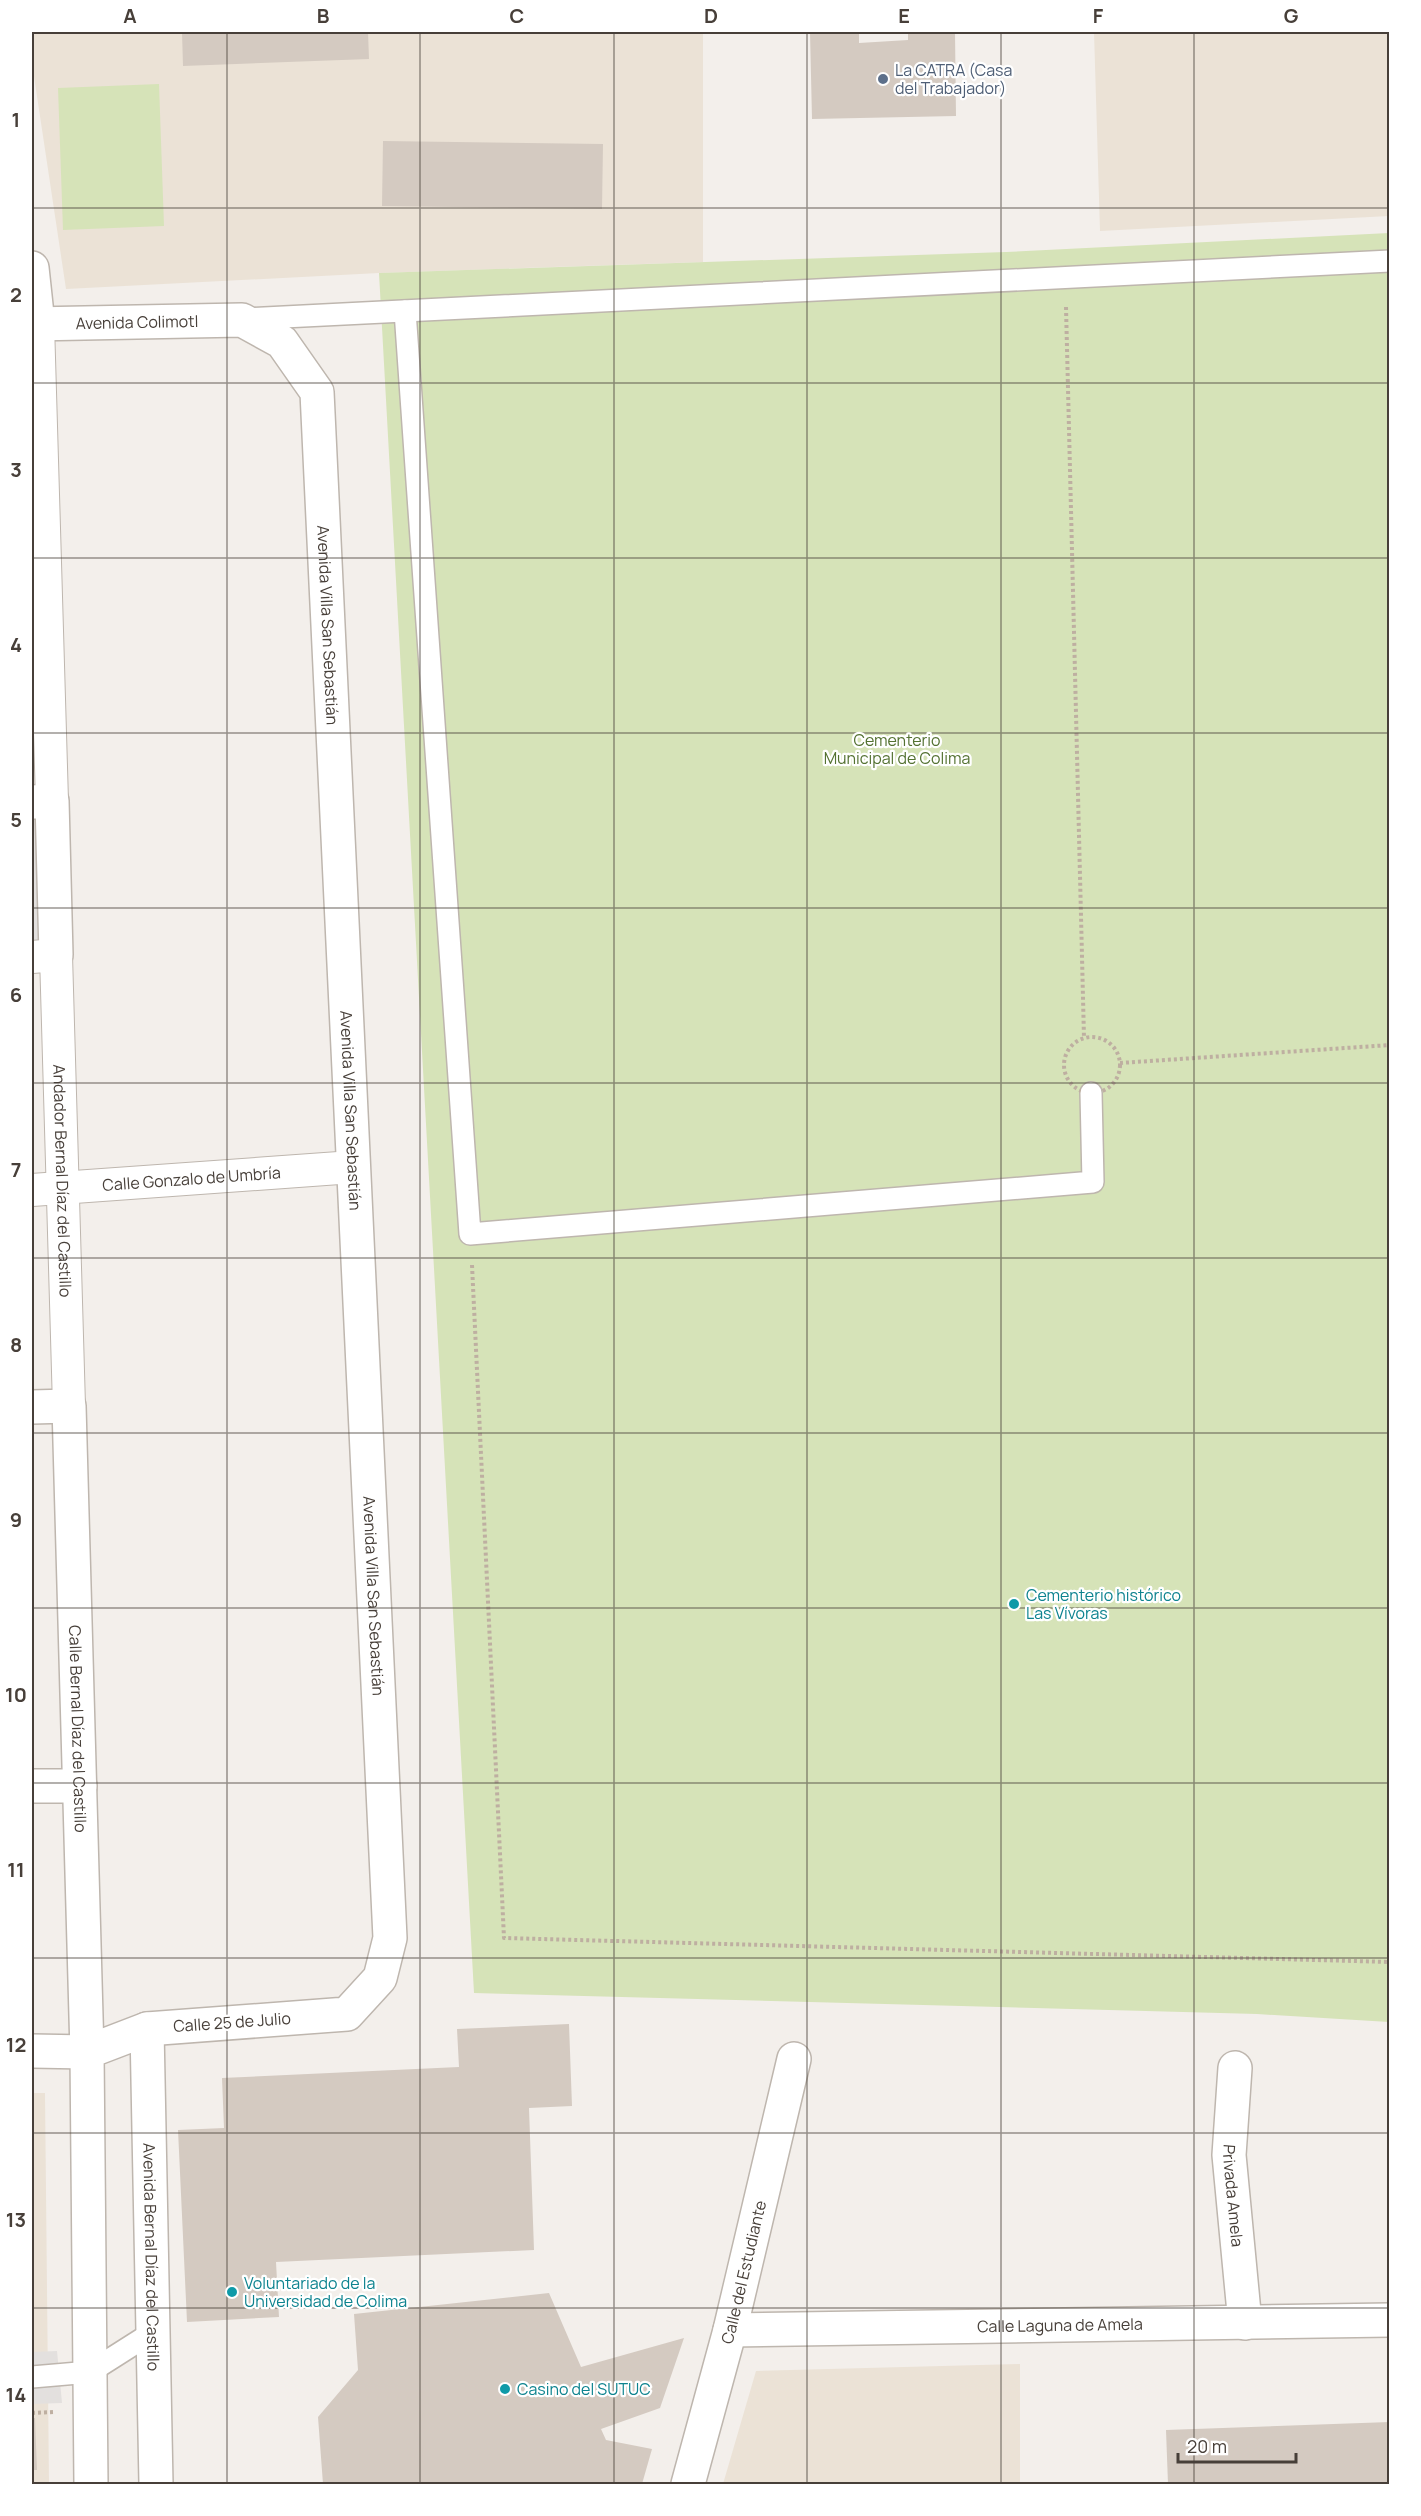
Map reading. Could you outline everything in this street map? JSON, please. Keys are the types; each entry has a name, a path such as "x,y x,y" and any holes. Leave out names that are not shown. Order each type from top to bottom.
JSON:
{"street":[{"path":"32,268 35,324 44,956"},
{"name":"Avenida Colimotl","path":"35,324 242,320"},
{"name":"Avenida Villa San Sebastián","path":"242,320 282,342 317,392 390,1938"},
{"name":"Andador Bernal Díaz del Castillo","path":"44,956 63,1188 69,1406"},
{"name":"Calle Gonzalo de Umbría","path":"32,1190 353,1167"},
{"path":"32,1407 69,1406"},
{"name":"Calle Bernal Díaz del Castillo","path":"69,1406 87,2052"},
{"path":"32,1786 80,1786"},
{"name":"Calle 25 de Julio","path":"32,2051 87,2052 147,2029 347,2014 380,1978 390,1938"},
{"name":"Avenida Bernal Díaz del Castillo","path":"147,2029 156,2484"},
{"path":"87,2052 91,2484"},
{"name":"Calle del Estudiante","path":"688,2484 730,2330 794,2059"},
{"name":"Privada Amela","path":"1235,2068 1229,2155 1245,2323"},
{"name":"Calle Laguna de Amela","path":"730,2330 1389,2320"}],"lane":[{"path":"242,320 1389,261"},
{"path":"405,311 470,1234 1093,1182 1091,1094"},
{"path":"32,2377 90,2372 153,2332"}],"path":[{"path":"1065,278 1084,1038"},
{"path":"1120,1063 1389,1045"},
{"path":"470,1234 504,1938 1389,1962"}],"shaded area":[{"path":"32,32 703,32 703,262 379,273 66,289 32,63"},
{"path":"1094,32 1389,32 1389,216 1100,231"},
{"path":"32,813 35,813 40,944 32,945"},
{"path":"32,2093 45,2093 49,2484 32,2484"},
{"path":"57,2351 62,2403 32,2404 32,2352"},
{"path":"1020,2364 1020,2484 723,2484 756,2371"}],"green space":[{"path":"159,84 164,226 63,230 58,88"},
{"name":"Cementerio Municipal de Colima","path":"1389,233 1389,2022 1257,2014 474,1993 379,273 1006,252"}],"building":[{"path":"182,32 368,32 369,59 183,66"},
{"name":"La CATRA (Casa del Trabajador)","path":"810,32 859,32 859,43 908,40 908,32 955,32 956,116 812,119"},
{"path":"383,141 603,144 602,209 382,206"},
{"path":"569,2024 572,2106 529,2108 534,2250 276,2262 279,2317 187,2322 178,2130 224,2128 222,2078 459,2067 457,2029"},
{"name":"Casino del SUTUC","path":"549,2293 581,2367 684,2338 660,2408 601,2429 606,2440 652,2449 642,2484 323,2484 318,2417 358,2370 354,2314"},
{"path":"32,2418 35,2418 37,2470 32,2470"},
{"path":"1390,2422 1390,2484 1168,2484 1166,2430"}],"place":[{"name":"La CATRA (Casa del Trabajador)","path":"883,79"},
{"name":"Cementerio histórico Las Vívoras","path":"1014,1604"},
{"name":"Voluntariado de la Universidad de Colima","path":"232,2292"},
{"name":"Casino del SUTUC","path":"505,2389"}]}
